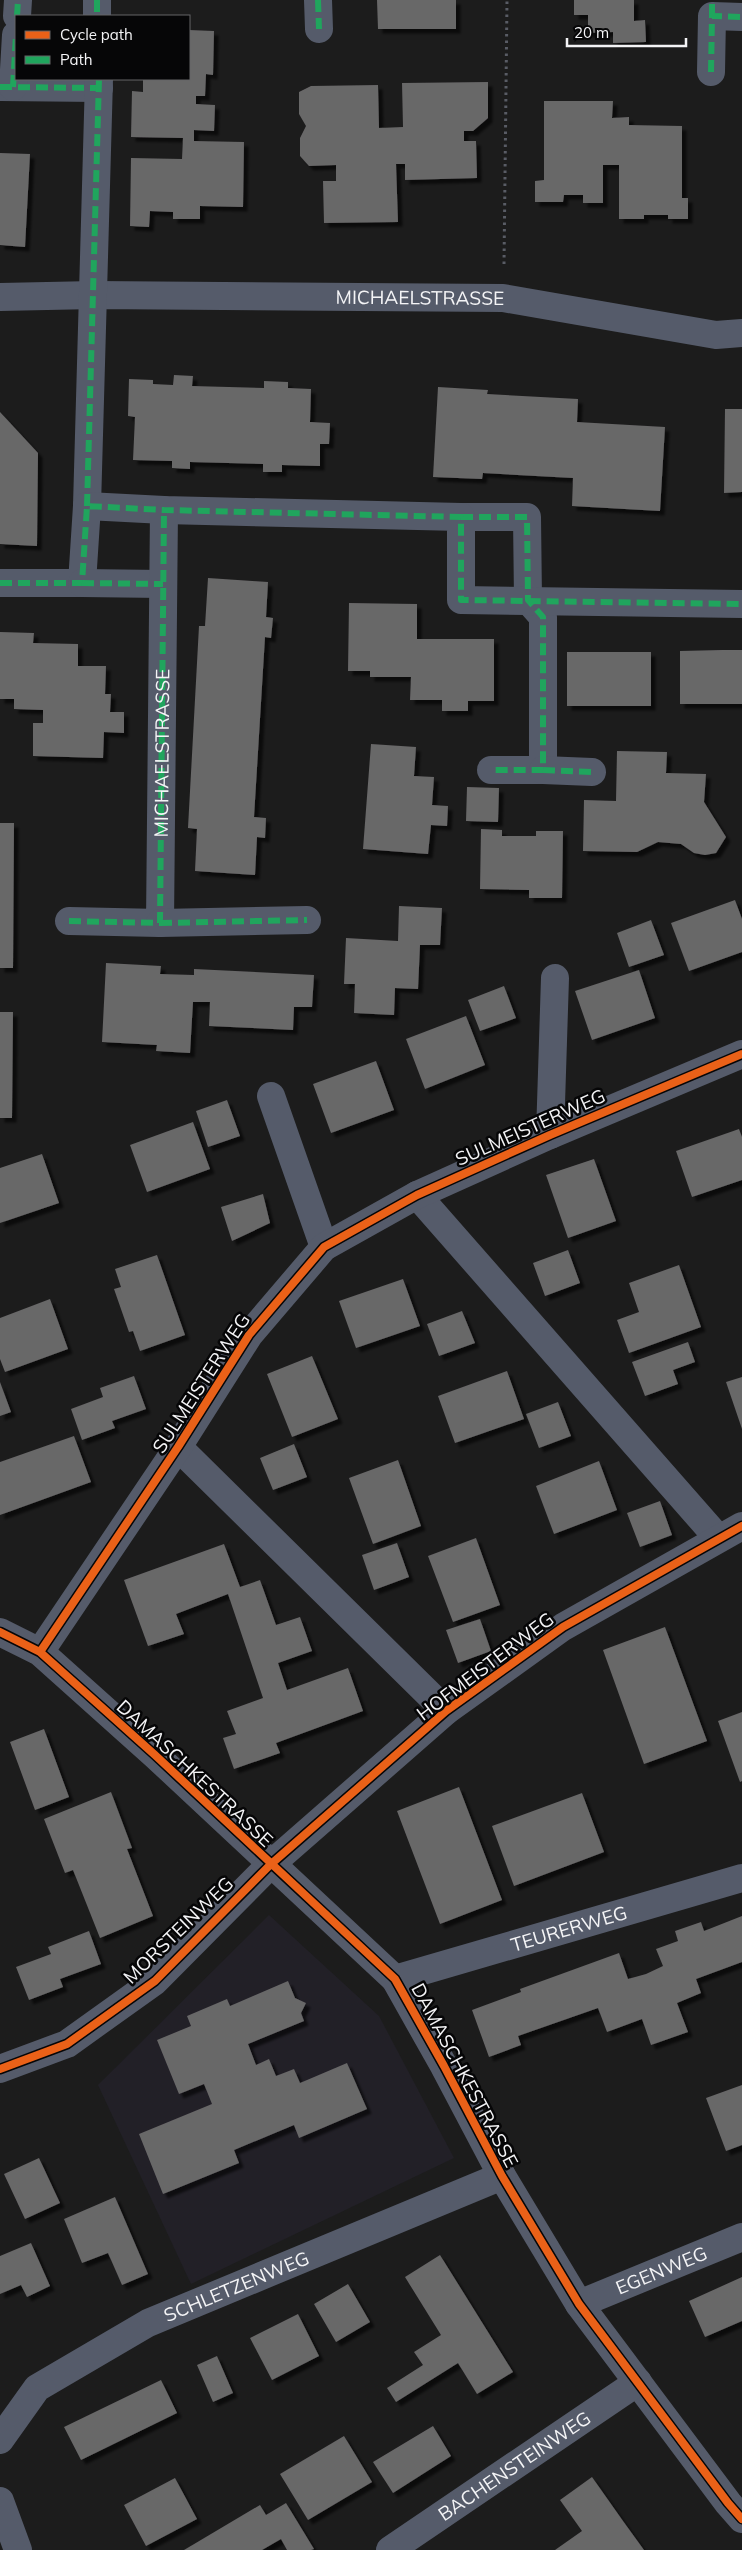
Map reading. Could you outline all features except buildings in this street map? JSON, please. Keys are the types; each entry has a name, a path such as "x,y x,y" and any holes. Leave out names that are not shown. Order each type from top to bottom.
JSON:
{"street":[{"path":"17,15 18,0"},
{"path":"97,0 97,15"},
{"path":"318,0 319,29"},
{"path":"711,72 712,8 742,17"},
{"path":"15,41 7,87 99,83 87,506 82,583"},
{"name":"MICHAELSTRASSE","path":"0,297 94,295 504,298 716,335 742,334"},
{"path":"87,506 164,510 528,517 528,600 543,617 543,770"},
{"name":"MICHAELSTRASSE","path":"160,922 164,510"},
{"path":"461,517 461,600 742,604"},
{"path":"0,583 163,584"},
{"path":"491,770 592,772"},
{"path":"68,921 307,920"},
{"name":"SULMEISTERWEG","path":"550,1135 555,978"},
{"name":"SULMEISTERWEG","path":"40,1652 178,1447 249,1335 324,1247 417,1195 550,1135 742,1054"},
{"path":"271,1096 324,1247"},
{"path":"417,1195 718,1538"},
{"name":"SULMEISTERWEG","path":"178,1447 446,1711"},
{"name":"HOFMEISTERWEG","path":"270,1865 446,1711 563,1627 742,1526"},
{"name":"DAMASCHKESTRASSE","path":"0,1632 40,1652 155,1755 270,1865 395,1979 444,2066 502,2176 579,2304 728,2504 742,2519"},
{"name":"MORSTEINWEG","path":"0,2068 68,2044 155,1981 270,1865"},
{"name":"TEURERWEG","path":"395,1979 742,1878"},
{"name":"SCHLETZENWEG","path":"0,2440 37,2388 148,2323 502,2176"},
{"name":"EGENWEG","path":"579,2304 742,2237"},
{"name":"BACHENSTEINWEG","path":"390,2550 638,2382"},
{"path":"0,2501 18,2550"}],"path":[{"path":"504,298 507,0"}],"shaded area":[{"path":"269,1915 379,2016 454,2158 191,2284 98,2085"}],"marked path":[{"path":"17,15 18,0"},
{"path":"97,0 97,15"},
{"path":"318,0 319,29"},
{"path":"712,0 712,16"},
{"path":"711,72 712,16 742,17"},
{"path":"13,87 15,52"},
{"path":"87,506 99,80"},
{"path":"0,87 99,88"},
{"path":"0,583 82,583 87,506 164,510 461,517 461,600 742,604"},
{"path":"69,921 160,923 164,510"},
{"path":"461,517 527,517 528,600 543,617 543,770 491,770"},
{"path":"82,583 163,584"},
{"path":"543,770 592,772"},
{"path":"160,923 307,920"}],"cycle path":[{"path":"40,1652 178,1447 249,1335 324,1247 417,1195 550,1135 742,1054"},
{"path":"0,2069 67,2044 155,1981 270,1865 446,1711 563,1627 742,1526"},
{"path":"0,1632 40,1652 155,1755 395,1979 444,2066 502,2176 579,2304 742,2519"}]}
